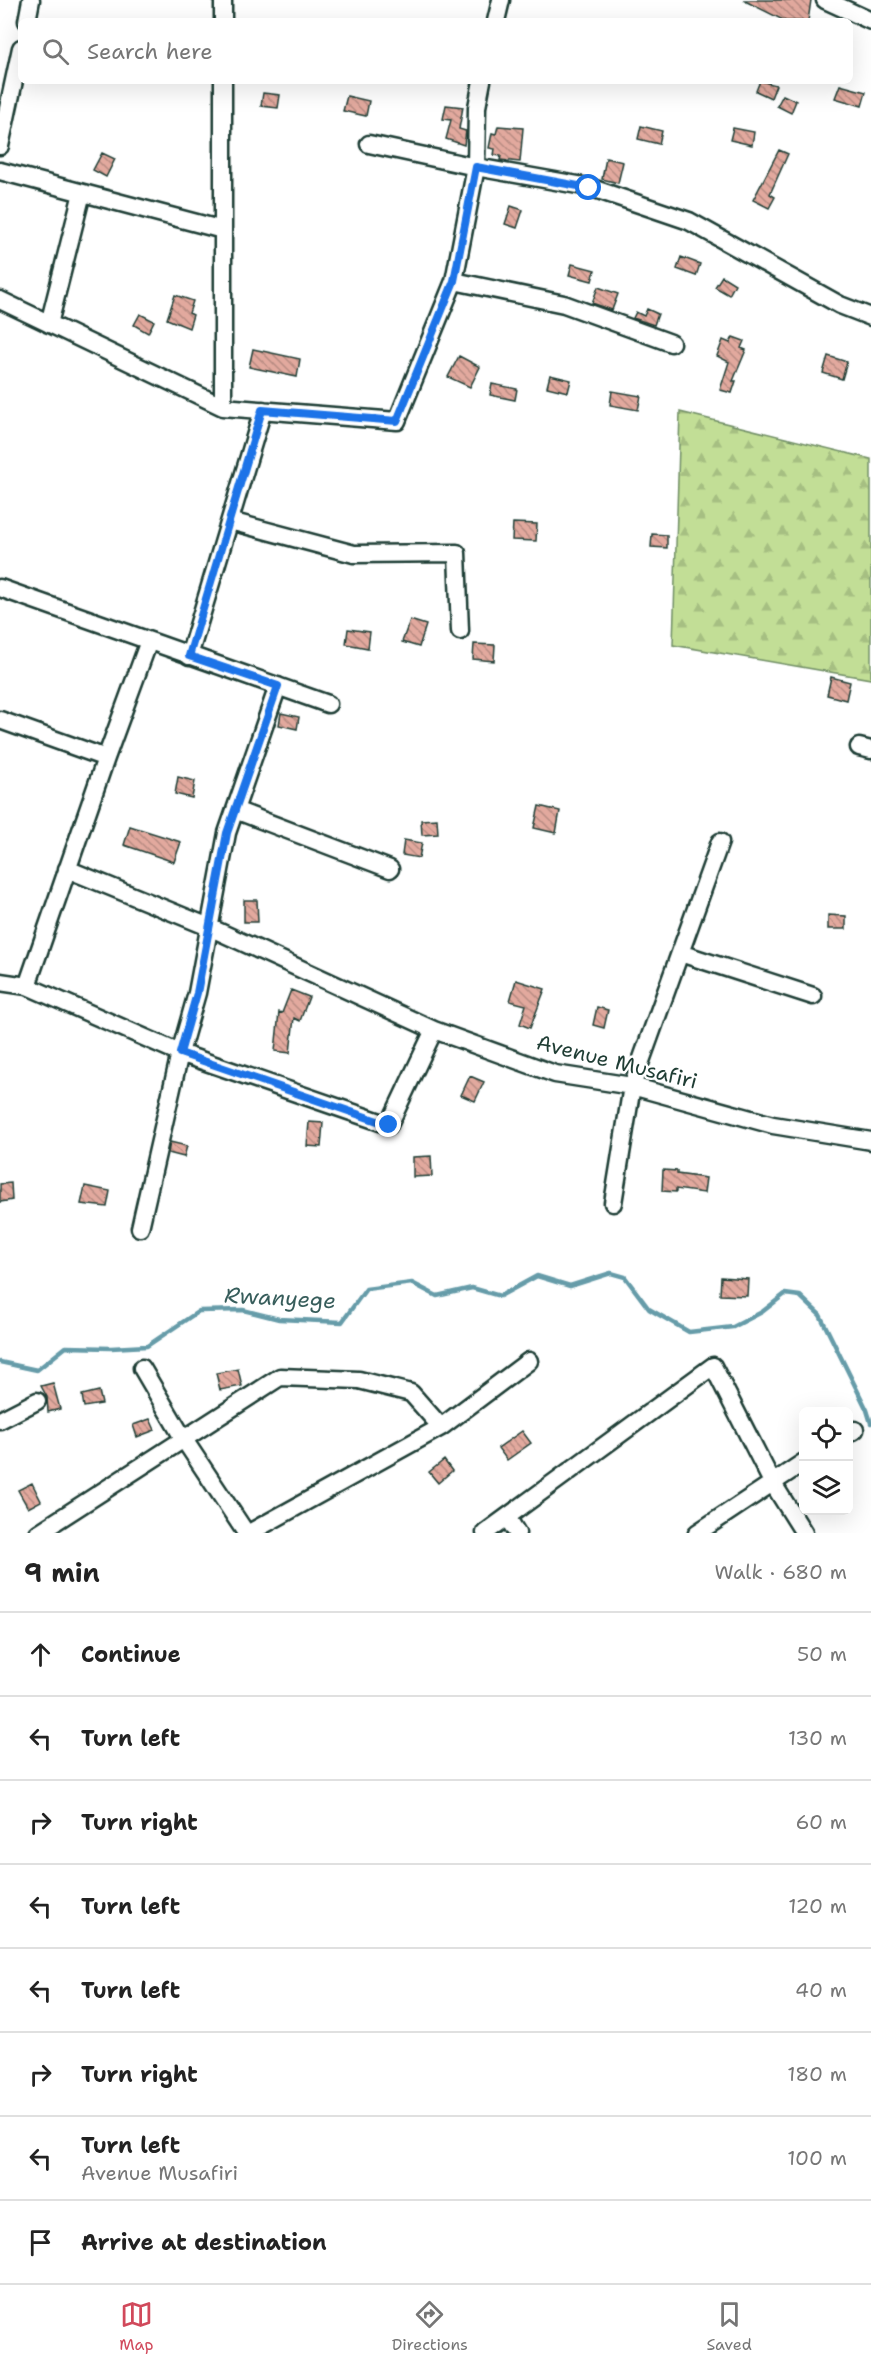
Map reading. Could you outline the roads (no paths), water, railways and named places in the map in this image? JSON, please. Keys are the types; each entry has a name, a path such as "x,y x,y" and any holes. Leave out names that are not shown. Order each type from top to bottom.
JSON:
{"street":[{"path":"28,18 31,0"},
{"path":"223,0 223,18"},
{"path":"497,18 501,0"},
{"path":"825,0 871,21"},
{"path":"0,146 18,62"},
{"path":"223,84 223,406"},
{"path":"0,300 223,406 397,421 454,281 476,167 477,107 481,84"},
{"path":"369,144 589,188 690,221 840,305 871,316"},
{"path":"0,171 223,230"},
{"path":"49,324 82,193"},
{"path":"454,281 564,304 671,344"},
{"path":"189,656 262,410"},
{"path":"230,521 354,554 457,553 460,632"},
{"path":"0,588 328,704"},
{"path":"27,986 149,641"},
{"path":"140,1228 180,1053 197,993 227,833 278,686"},
{"path":"0,720 106,758"},
{"path":"236,810 390,869"},
{"path":"613,1203 632,1086 720,842"},
{"name":"Avenue Musafiri","path":"67,869 209,927 434,1030 555,1074 632,1086 773,1125 871,1141"},
{"path":"680,953 813,996"},
{"path":"0,982 27,986 180,1053 389,1125 434,1030"},
{"path":"141,1368 183,1438 248,1533 441,1427 529,1361"},
{"path":"484,1533 713,1366 772,1482 804,1533"},
{"path":"38,1533 280,1377 359,1380 411,1394 441,1427"},
{"path":"0,1420 37,1401"},
{"path":"697,1533 799,1465"},
{"path":"507,1517 517,1533"}],"waterway":[{"name":"Rwanyege","path":"0,1362 37,1370 66,1347 147,1346 199,1311 243,1310 279,1319 342,1322 366,1289 412,1283 437,1296 472,1288 500,1296 537,1276 570,1286 611,1273 625,1277 649,1309 689,1332 733,1327 762,1312 785,1294 800,1296 820,1315 867,1410 871,1423"}]}
